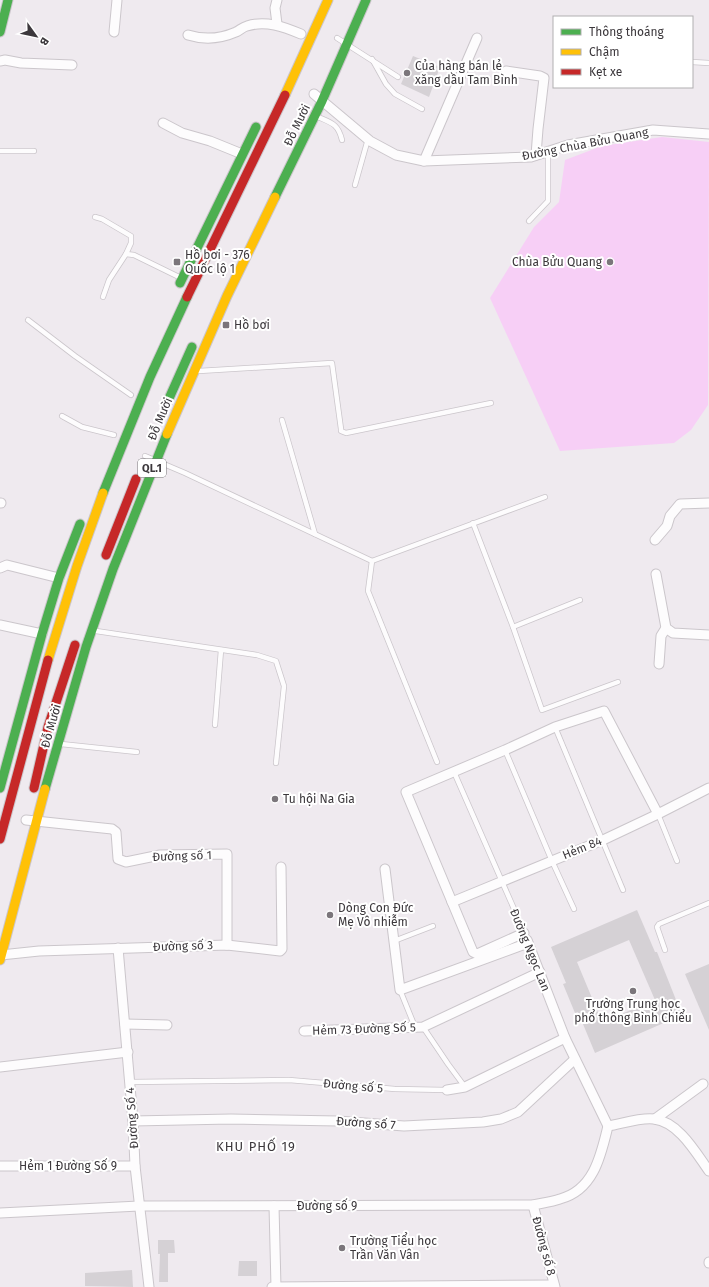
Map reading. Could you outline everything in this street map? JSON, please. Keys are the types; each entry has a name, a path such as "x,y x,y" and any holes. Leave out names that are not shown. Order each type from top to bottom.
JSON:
{"main road":[{"path":"0,32 8,0"},
{"name":"Đỗ Mười","path":"0,839 71,583 127,433 193,284 310,43 328,0"},
{"name":"Đỗ Mười","path":"1,957 36,822 86,646 155,461 227,296 316,116 366,0"},
{"name":"Đỗ Mười","path":"309,105 316,90"},
{"path":"176,293 260,119"},
{"name":"Đỗ Mười","path":"163,412 196,336"},
{"name":"Đỗ Mười","path":"104,562 149,447"},
{"path":"0,788 42,634 59,578 84,514"},
{"name":"Đỗ Mười","path":"31,799 48,727 79,635"}],"street":[{"path":"114,32 117,0"},
{"path":"277,0 275,8 277,24"},
{"path":"188,35 197,38 210,39 236,32 247,26 272,24 277,24 301,34"},
{"path":"424,161 477,38"},
{"path":"0,61 5,60 21,63 72,65"},
{"path":"506,70 544,78 536,155"},
{"name":"Đường Chùa Bửu Quang","path":"316,90 322,101 368,139 396,155 424,161 531,157 568,145 654,130 709,134"},
{"path":"163,123 182,133 210,141 242,154"},
{"path":"655,540 667,526 670,516 680,504 709,503"},
{"path":"0,568 7,565 59,578"},
{"path":"656,574 666,628 661,636 658,664"},
{"path":"0,624 42,634"},
{"path":"666,628 673,633 709,635"},
{"path":"527,939 474,954 406,792 555,727 604,711 658,814"},
{"name":"Hẻm 84","path":"452,902 603,840 709,788"},
{"name":"Đường số 1","path":"26,820 112,829 116,832 118,859 126,862 160,855 227,854 227,945"},
{"name":"Đường số 3","path":"1,957 39,951 227,945 281,950 281,867"},
{"path":"385,869 400,990 527,939"},
{"name":"Đường Ngọc Lan","path":"527,939 565,1038 608,1126"},
{"name":"Đường Số 4","path":"118,948 128,1052 135,1166 149,1287"},
{"path":"419,1027 540,972"},
{"path":"125,1024 167,1025"},
{"name":"Hẻm 73 Đường Số 5","path":"304,1031 419,1027"},
{"name":"Đường số 5","path":"447,1090 465,1087 565,1038"},
{"path":"0,1066 128,1052"},
{"name":"Đường số 7","path":"133,1121 231,1119 338,1121 404,1126 483,1122 501,1119 518,1112 575,1059"},
{"path":"608,1126 655,1119 703,1084"},
{"path":"655,1119 666,1123 682,1134 709,1171"},
{"name":"Đường số 9","path":"0,1213 139,1206 533,1205 562,1199 586,1184 601,1156 608,1126"},
{"name":"Hẻm 1 Đường Số 9","path":"0,1166 135,1166"},
{"name":"Đường số 8","path":"533,1205 554,1286"},
{"path":"274,1206 276,1287"},
{"path":"272,1287 554,1286"}],"lane":[{"path":"338,39 372,59 398,77"},
{"path":"372,59 386,84 395,94 422,110"},
{"path":"693,62 709,63"},
{"path":"316,116 335,125 340,132 342,140"},
{"path":"355,185 368,139"},
{"path":"0,151 34,151"},
{"path":"529,220 548,201 548,152"},
{"path":"95,216 131,236 131,243 126,254 109,280 103,297"},
{"path":"126,254 134,255 183,278"},
{"path":"28,320 75,356 131,395"},
{"path":"193,372 332,363 341,429 346,433 491,403"},
{"path":"62,416 82,427 114,435"},
{"path":"282,420 315,534"},
{"path":"142,463 155,461 185,473 372,561 545,496"},
{"path":"473,523 513,627 542,710 618,682"},
{"path":"372,561 368,591 437,762"},
{"path":"513,627 580,600"},
{"path":"92,630 257,655 276,661 284,686 276,763"},
{"path":"215,725 221,650"},
{"path":"555,727 623,890"},
{"path":"58,743 137,752"},
{"path":"505,750 574,909"},
{"name":"Đường Ngọc Lan","path":"454,772 527,939"},
{"path":"658,814 676,861"},
{"path":"665,950 657,926 709,903"},
{"path":"394,941 433,926"},
{"path":"400,990 419,1027 465,1087"},
{"name":"Đường số 5","path":"130,1082 289,1080 395,1090 447,1090"}],"shaded area":[{"name":"Chùa Bửu Quang","path":"662,137 709,142 708,405 691,430 674,443 560,451 490,298 534,227 559,202 565,160 602,146"}],"building":[{"path":"413,56 440,67 429,97 401,84"},
{"path":"637,910 655,952 657,952 682,1015 595,1053 578,1012 575,1013 563,984 566,983 551,947","holes":["629,940 655,1000 602,1022 577,962"]},
{"path":"709,964 709,1030 685,974"},
{"path":"158,1240 174,1240 175,1253 168,1253 168,1282 159,1282 160,1254 158,1254"},
{"path":"239,1261 257,1261 257,1276 238,1276"},
{"path":"132,1270 133,1287 85,1286 85,1273"}],"traffic: fast":[{"path":"0,32 8,0"},
{"path":"275,197 322,101 366,0"},
{"path":"180,283 256,127"},
{"path":"103,493 150,377 187,297"},
{"path":"167,403 192,347"},
{"path":"45,789 86,647 113,569 167,434"},
{"path":"0,788 42,634 59,578 80,524"}],"traffic: slow":[{"path":"285,95 328,0"},
{"path":"167,434 227,296 275,197"},
{"path":"48,660 77,566 103,493"},
{"path":"0,960 45,789"}],"traffic: jam":[{"path":"187,297 285,95"},
{"path":"106,555 136,479"},
{"path":"34,788 48,727 75,645"},
{"path":"0,839 48,660"}],"place":[{"name":"Của hàng bán lẻ xăng dầu Tam Bình","path":"407,73"},
{"name":"Hồ bơi - 376 Quốc lộ 1","path":"177,262"},
{"name":"Chùa Bửu Quang","path":"610,262"},
{"name":"Hồ bơi","path":"226,325"},
{"name":"Tu hội Na Gia","path":"275,799"},
{"name":"Dòng Con Đức Mẹ Vô nhiễm","path":"330,915"},
{"name":"Trường Trung học phổ thông Bình Chiểu","path":"633,991"},
{"name":"Trường Tiểu học Trần Văn Vân","path":"342,1248"}],"district":[{"name":"KHU PHỐ 19","path":"256,1146"}]}
